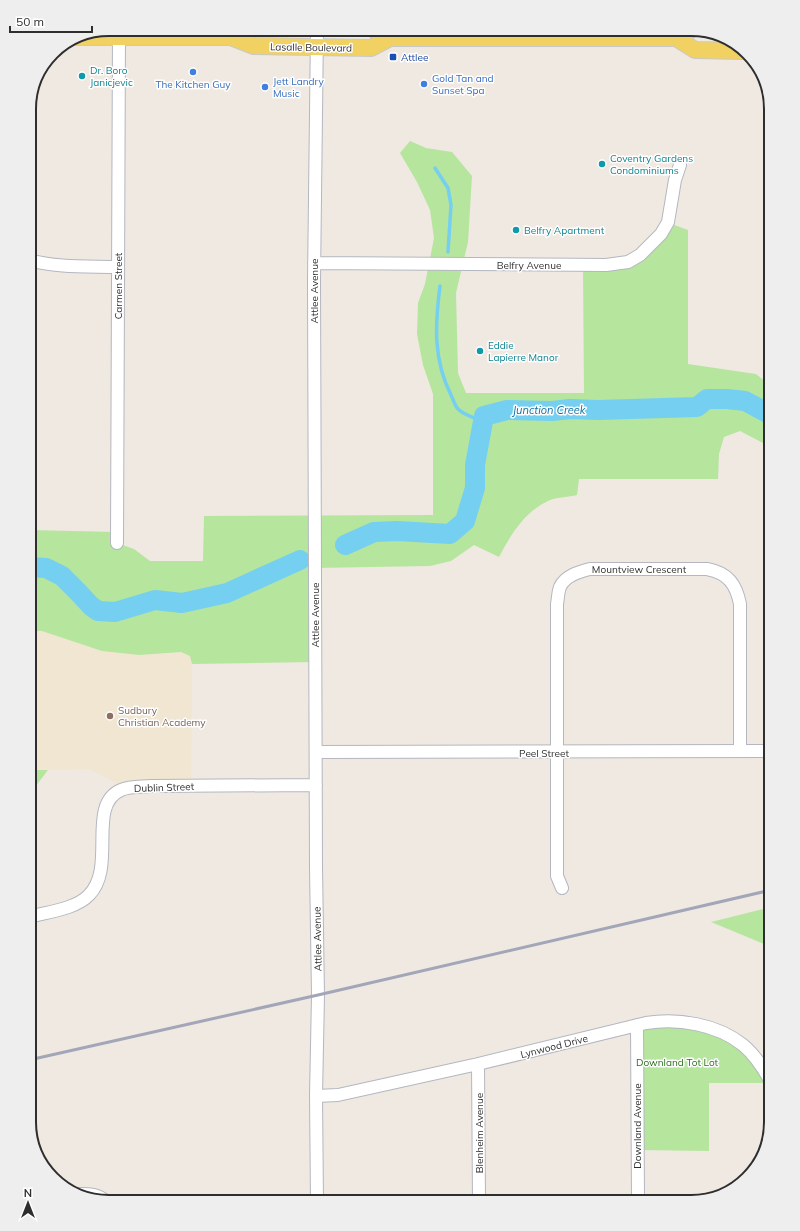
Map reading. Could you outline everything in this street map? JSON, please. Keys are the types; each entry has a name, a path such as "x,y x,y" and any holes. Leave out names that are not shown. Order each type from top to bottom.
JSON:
{"main road":[{"name":"Lasalle Boulevard","path":"203,36 231,37 254,46 317,48 371,48 390,38 495,36"},
{"name":"Lasalle Boulevard","path":"386,36 390,38"},
{"name":"Lasalle Boulevard","path":"638,36 676,38 680,36"},
{"path":"676,38 695,50 736,51"}],"street":[{"name":"Carmen Street","path":"117,543 119,36"},
{"name":"Attlee Avenue","path":"317,36 314,263 314,606 318,995 316,1096 317,1195"},
{"name":"Belfry Avenue","path":"314,263 606,265 628,262 640,255 651,245 668,222 675,180 680,165"},
{"path":"36,262 54,265 118,267"},
{"name":"Mountview Crescent","path":"562,888 557,876 557,604 560,588 567,578 577,572 590,569 707,569 718,571 734,585 738,593 740,604 740,751"},
{"name":"Peel Street","path":"316,752 556,753 764,751"},
{"name":"Dublin Street","path":"36,915 65,908 85,899 94,889 101,875 104,815 106,805 110,798 121,790 151,786 316,785"},
{"name":"Lynwood Drive","path":"316,1096 338,1095 478,1064 658,1021 694,1024 730,1036 743,1045 755,1057 764,1071"},
{"name":"Downland Avenue","path":"637,1025 638,1195"},
{"name":"Blenheim Avenue","path":"478,1064 479,1195"}],"shaded area":[{"name":"Sudbury Christian Academy","path":"36,631 42,631 102,651 139,655 181,652 190,656 192,664 191,786 129,789 89,769 36,770"}],"green space":[{"path":"410,141 426,148 452,152 472,176 468,242 456,293 458,373 466,393 584,393 583,266 629,263 669,223 688,230 688,364 756,374 764,380 764,443 740,431 724,437 719,454 718,479 579,479 577,495 550,500 533,510 514,532 499,557 474,545 451,561 430,566 314,568 314,662 192,664 190,656 181,652 139,655 102,651 42,631 36,631 36,530 116,532 117,543 134,549 150,561 203,561 204,516 433,515 433,394 423,365 417,334 418,303 425,284 434,238 430,210 417,182 400,153"},
{"path":"36,770 48,770 36,786"},
{"path":"764,909 764,944 711,922"},
{"name":"Downland Tot Lot","path":"694,1025 743,1047 764,1075 764,1083 709,1083 709,1151 638,1150 639,1026"}],"waterway":[{"path":"435,168 448,188 451,205 448,252"},
{"path":"440,286 437,314 437,342 438,355 445,382 458,409 466,415 483,422"},
{"name":"Junction Creek","path":"345,545 374,532 397,531 450,534 465,521 475,488 475,465 484,416 507,410 552,411 570,409 598,410 697,407 707,399 745,401 764,411"},
{"name":"Junction Creek","path":"36,567 46,568 62,576 91,606 98,611 115,612 155,600 182,603 227,593 300,560"}],"railway":[{"path":"36,1058 764,892"}],"place":[{"name":"Attlee","path":"393,57"},
{"name":"The Kitchen Guy","path":"193,72"},
{"name":"Dr. Boro Janicjevic","path":"82,76"},
{"name":"Gold Tan and Sunset Spa","path":"424,84"},
{"name":"Jett Landry Music","path":"265,87"},
{"name":"Coventry Gardens Condominiums","path":"602,164"},
{"name":"Belfry Apartment","path":"516,230"},
{"name":"Eddie Lapierre Manor","path":"480,351"},
{"name":"Sudbury Christian Academy","path":"110,716"}]}
